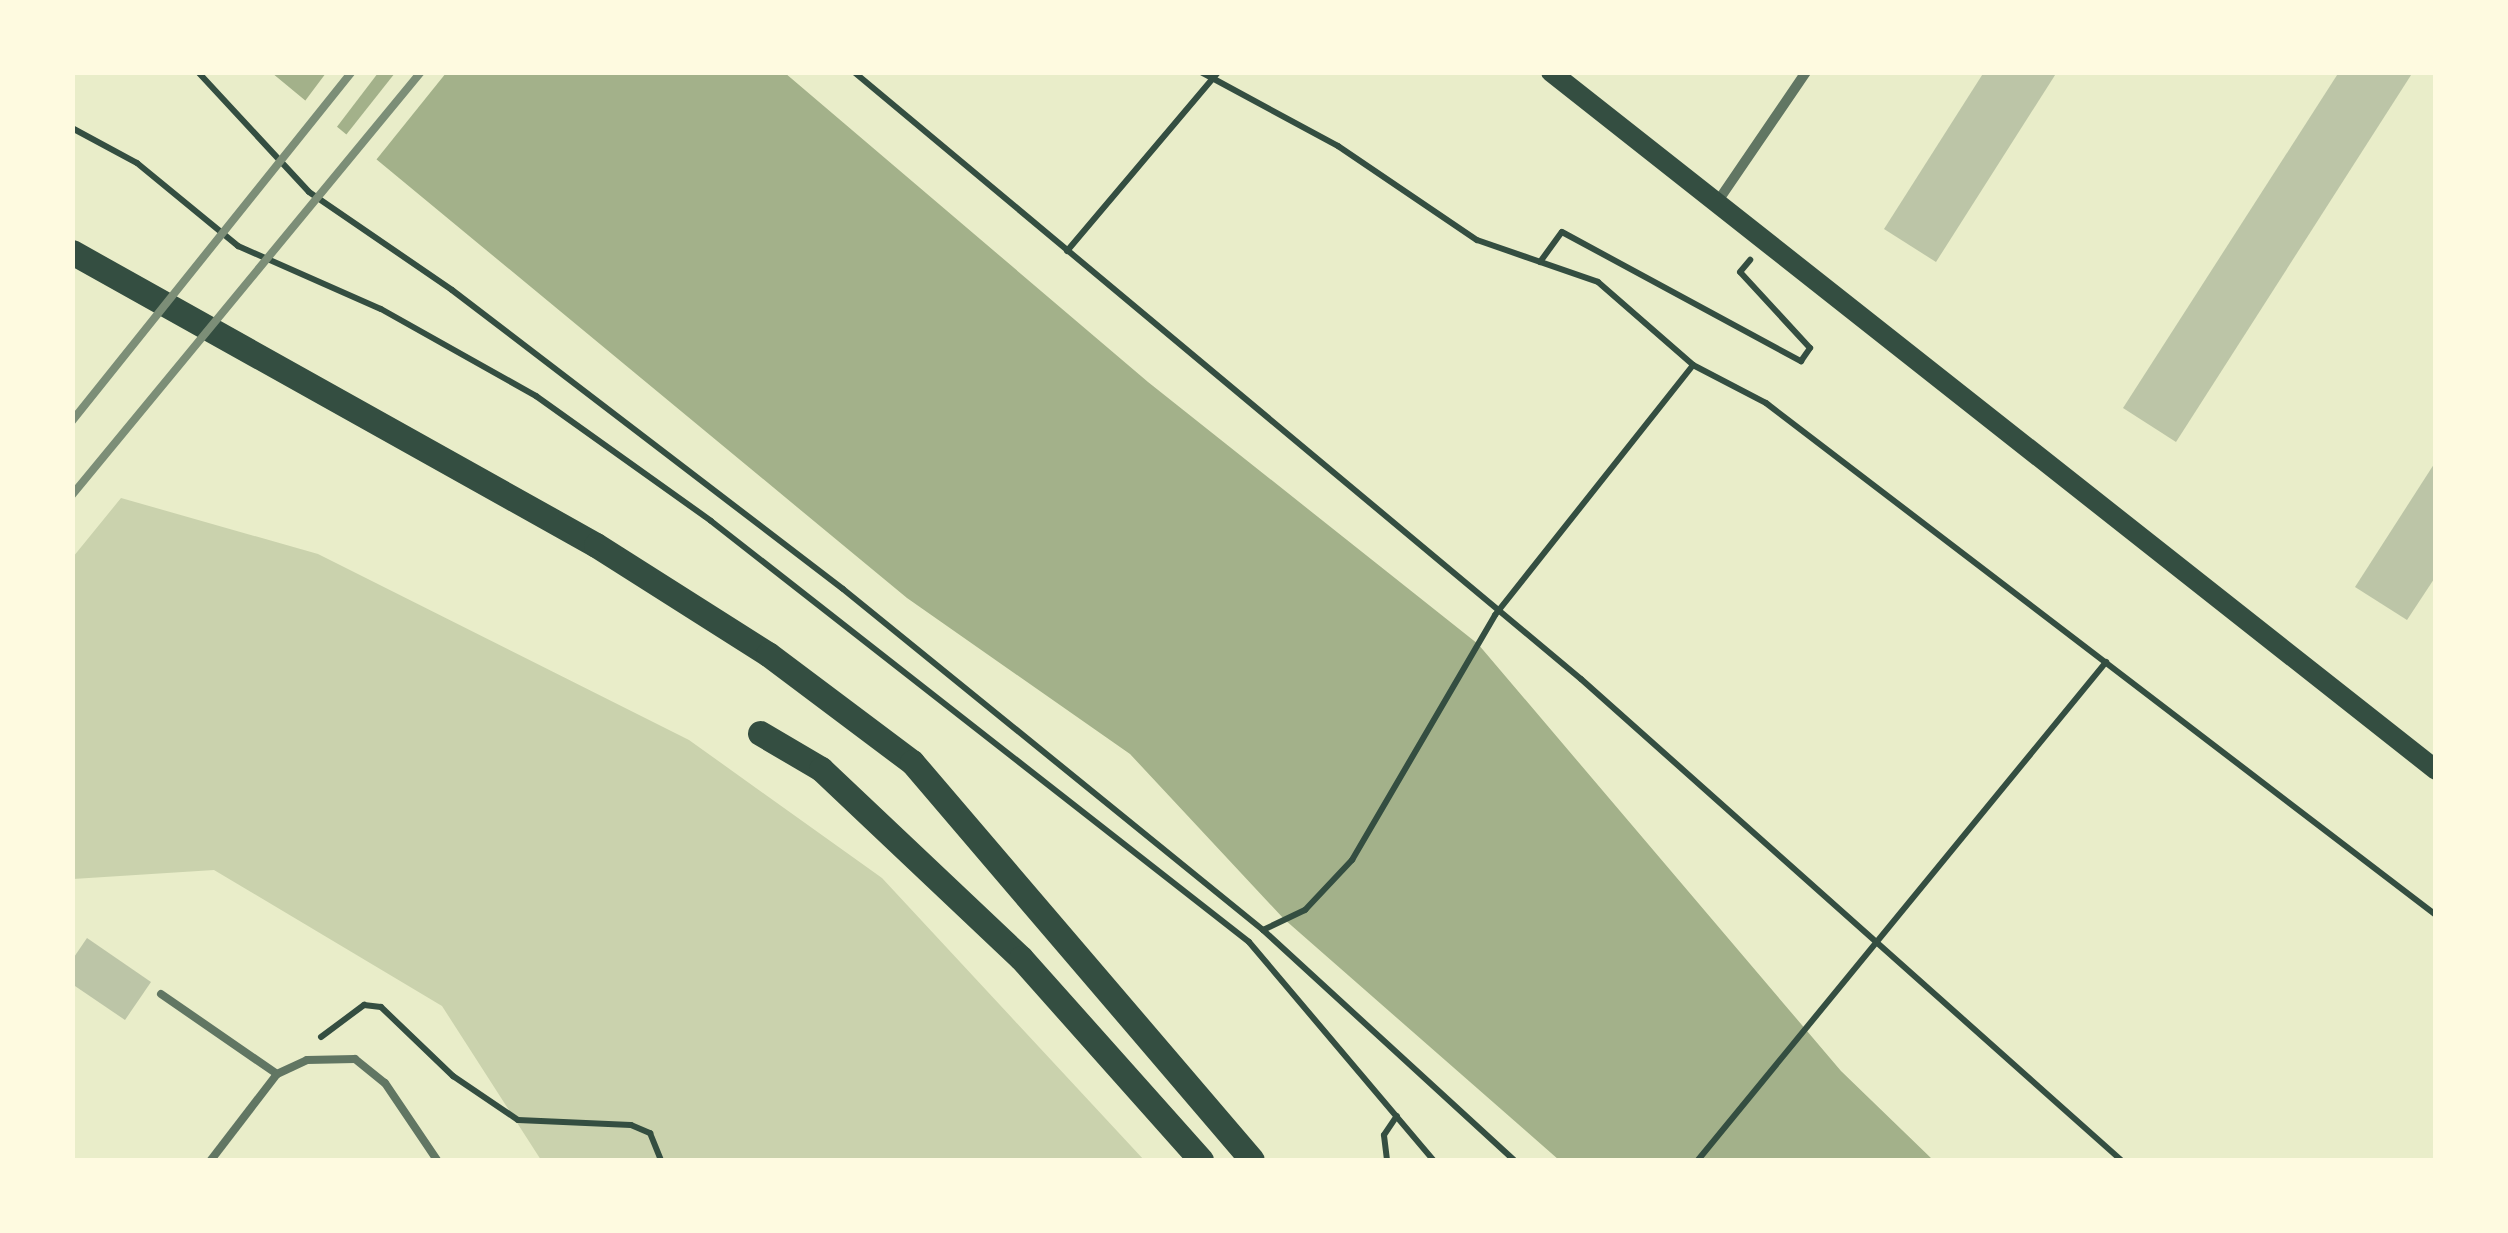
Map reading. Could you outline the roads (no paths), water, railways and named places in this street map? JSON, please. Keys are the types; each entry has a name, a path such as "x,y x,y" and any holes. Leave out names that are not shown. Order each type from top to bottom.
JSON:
{"main road":[{"path":"1551,72 1768,239 2436,770"},
{"path":"72,252 596,546 768,654 912,762 1252,1160"},
{"path":"760,732 821,769 1022,958 1201,1160"}],"street":[{"path":"1718,201 1806,72"}],"lane":[{"path":"161,994 277,1074"},
{"path":"211,1160 277,1074 307,1060 355,1059 385,1083 438,1160"}],"railway":[{"path":"72,421 352,72"},
{"path":"72,495 421,72"}]}
